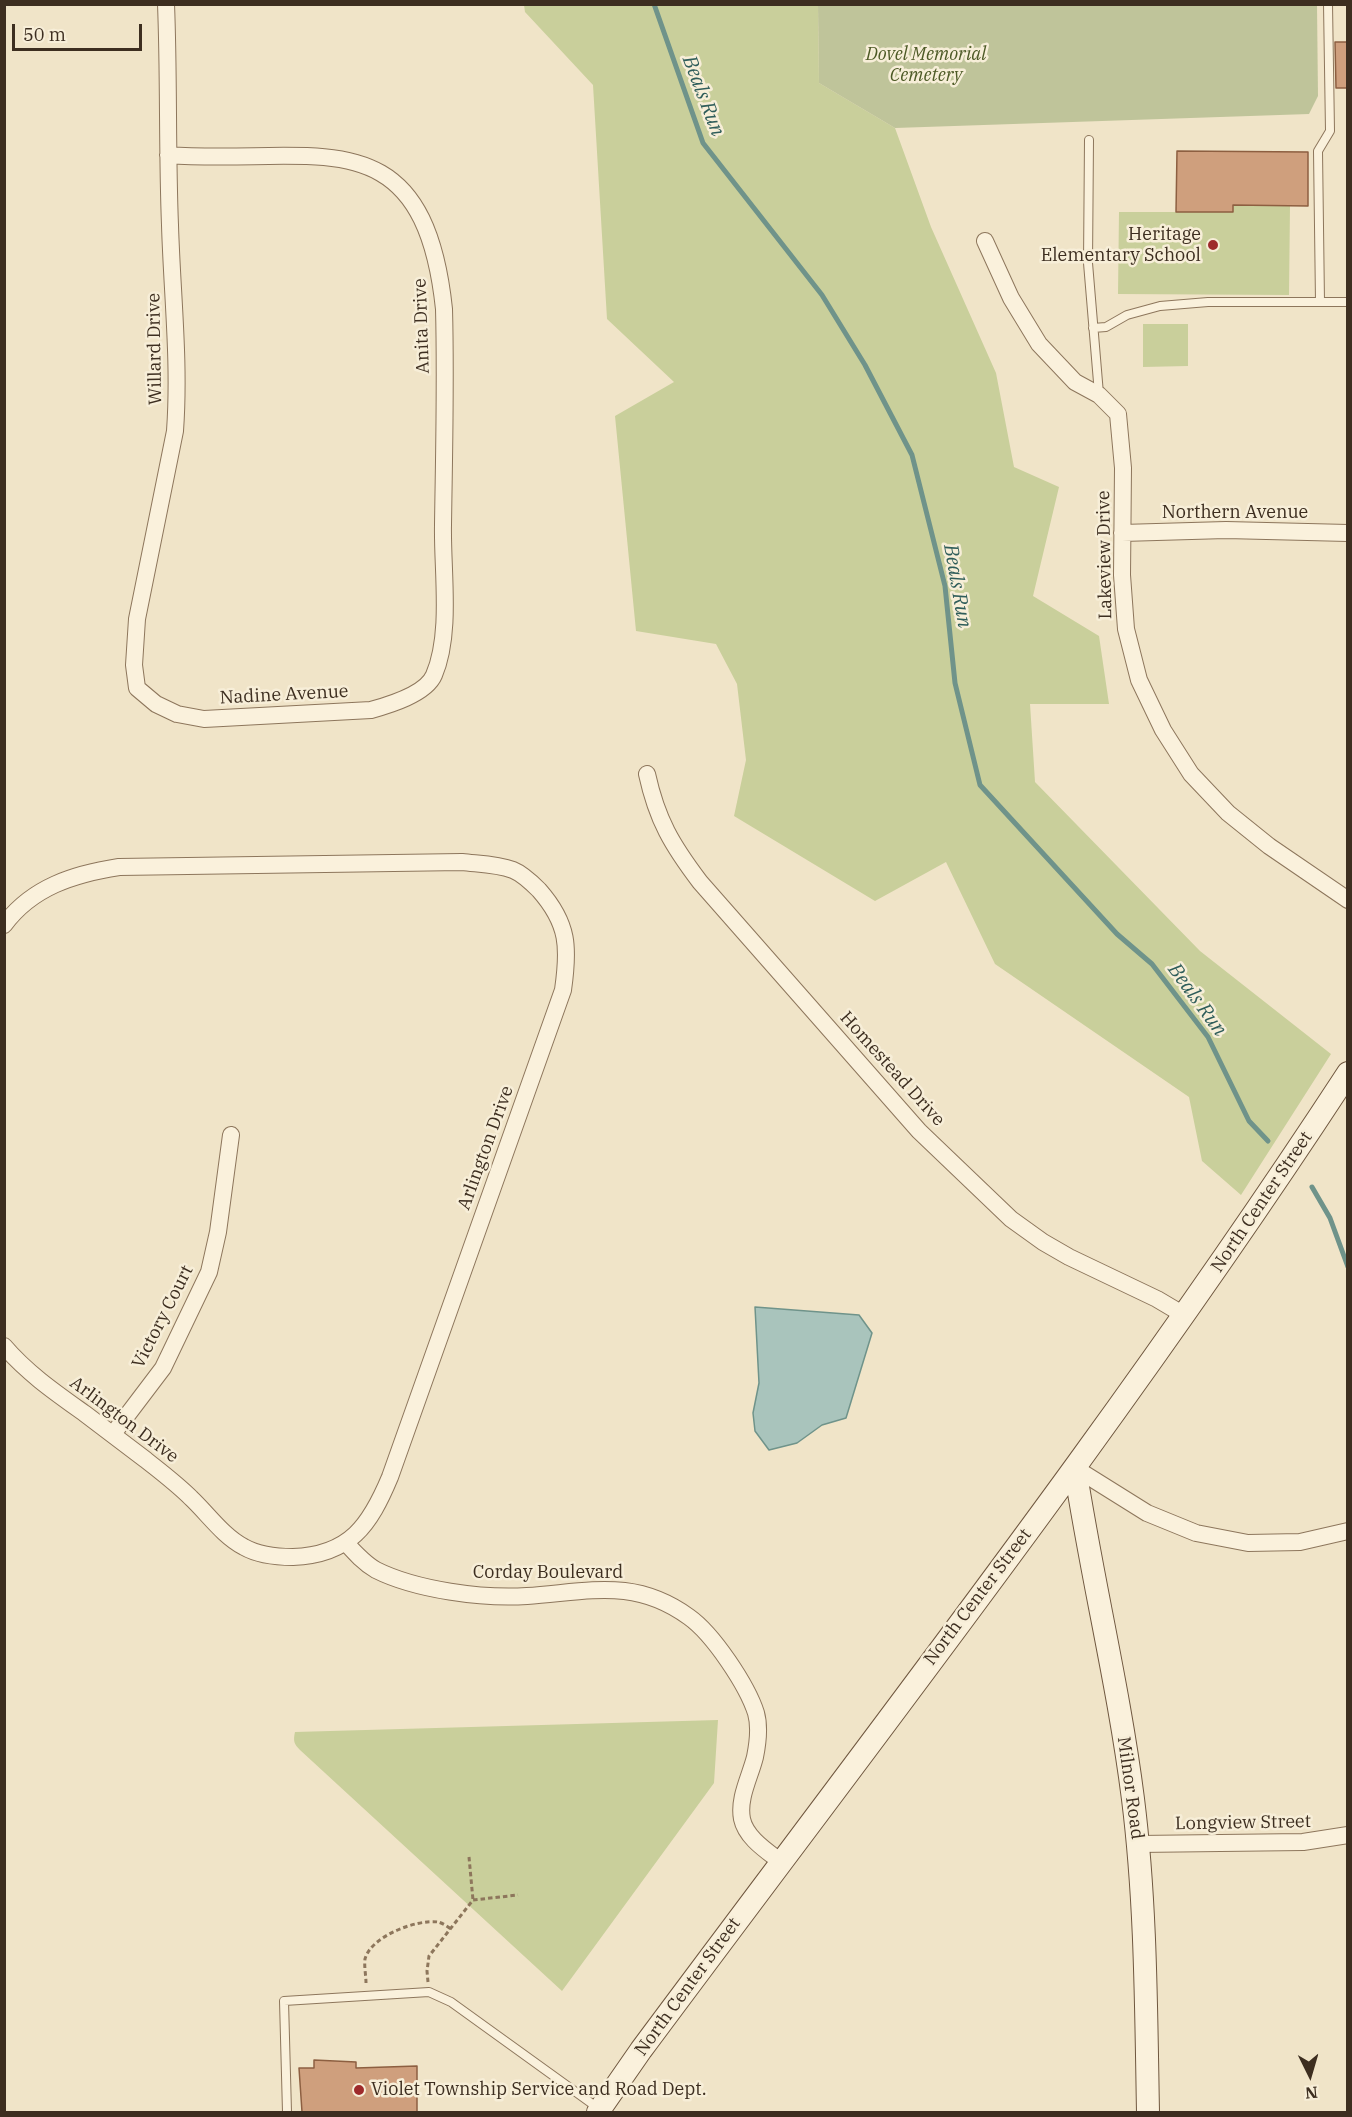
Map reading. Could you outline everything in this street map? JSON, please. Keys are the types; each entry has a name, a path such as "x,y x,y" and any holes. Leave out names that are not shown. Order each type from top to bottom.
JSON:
{"main road":[{"name":"North Center Street","path":"599,2111 641,2050 1075,1468 1184,1315 1347,1073"},
{"name":"Milnor Road","path":"1075,1468 1087,1544 1117,1696 1138,1844 1144,1926 1148,2112"}],"street":[{"name":"Willard Drive","path":"137,688 134,665 137,619 175,431 176,414 177,353 168,155 166,4"},
{"name":"Anita Drive","path":"168,155 206,158 283,155 358,162 381,172 401,188 416,207 428,229 441,276 445,350 444,602 441,642 433,677"},
{"name":"Lakeview Drive","path":"986,241 1011,298 1039,344 1075,382 1099,395 1118,414 1123,468 1122,575 1126,629 1139,680 1163,730 1191,774 1228,813 1269,846 1347,900"},
{"name":"Northern Avenue","path":"1122,533 1226,530 1347,533"},
{"name":"Nadine Avenue","path":"137,688 156,704 177,714 204,719 371,710 394,704 415,693 433,677"},
{"name":"Homestead Drive","path":"647,774 653,802 664,828 700,882 919,1131 1011,1219 1043,1242 1068,1257 1157,1299 1184,1315"},
{"name":"Arlington Drive","path":"4,925 21,907 52,885 84,874 119,867 462,862 514,870 532,883 552,905 563,929 567,956 563,990 390,1477 377,1508 365,1525 346,1543 305,1557 280,1557 245,1548 231,1539 170,1478 49,1388 20,1364 4,1346"},
{"name":"Victory Court","path":"112,1434 163,1368 209,1272 218,1232 231,1135"},
{"path":"1075,1468 1147,1513 1196,1533 1248,1543 1300,1542 1347,1532"},
{"name":"Corday Boulevard","path":"346,1543 358,1557 376,1569 422,1586 461,1593 515,1597 606,1589 653,1598 675,1607 692,1619 715,1643 746,1689 756,1714 759,1736 755,1759 741,1803 742,1819 747,1830 758,1843 781,1862"},
{"name":"Longview Street","path":"1138,1844 1303,1842 1347,1835"}],"lane":[{"path":"1320,302 1318,151 1330,131 1328,4"},
{"path":"1089,140 1088,262 1099,395"},
{"path":"1093,328 1106,327 1127,315 1160,306 1208,302 1347,302"},
{"path":"287,2112 284,2001 429,1992 451,2002 599,2111"}],"path":[{"path":"429,1992 427,1971 429,1956 473,1900 469,1857"},
{"path":"473,1900 518,1896"},
{"path":"366,1995 365,1959 372,1948 387,1935 421,1923 440,1922 451,1929"}],"green space":[{"path":"524,5 818,5 819,83 895,128 931,227 996,373 1014,467 1059,487 1033,596 1099,636 1109,704 1030,704 1035,782 1200,951 1331,1054 1241,1195 1202,1161 1189,1097 995,964 946,862 875,901 734,816 746,760 737,684 716,644 636,631 615,416 674,382 607,319 593,85 525,12"},
{"name":"Dovel Memorial Cemetery","path":"818,5 1317,5 1318,96 1309,114 895,128 819,83"},
{"path":"1233,205 1290,206 1289,295 1118,294 1119,212 1233,212"},
{"path":"1143,324 1188,324 1188,366 1143,367"},
{"path":"718,1720 714,1783 562,1991 300,1750 294,1740 295,1732"}],"water":[{"path":"755,1307 859,1315 872,1333 846,1418 822,1425 797,1443 769,1450 755,1431 753,1413 759,1383"}],"building":[{"path":"1335,42 1347,42 1347,88 1336,88"},
{"path":"1177,151 1308,152 1308,206 1233,205 1233,212 1176,212"},
{"name":"Violet Township Service and Road Dept.","path":"314,2060 356,2062 356,2068 417,2066 417,2112 302,2112 299,2068 314,2068"}],"waterway":[{"name":"Beals Run","path":"654,4 703,143 822,295 865,365 912,455 945,586 955,683 980,785 1117,934 1152,964 1208,1037 1249,1121 1268,1141"},
{"name":"Beals Run","path":"1312,1187 1330,1218 1348,1267"}],"place":[{"name":"Heritage Elementary School","path":"1213,245"},
{"name":"Violet Township Service and Road Dept.","path":"359,2090"}]}
